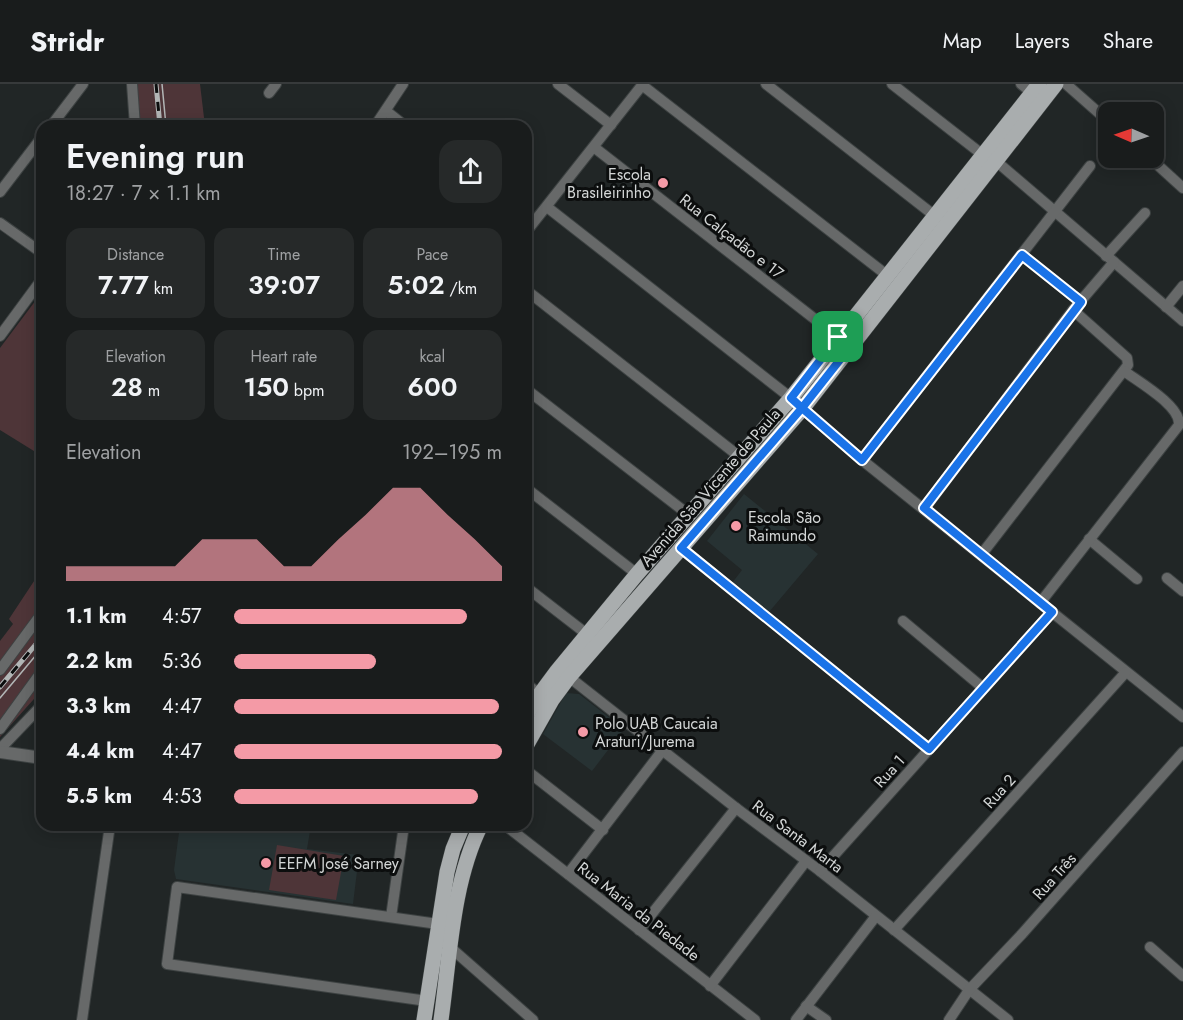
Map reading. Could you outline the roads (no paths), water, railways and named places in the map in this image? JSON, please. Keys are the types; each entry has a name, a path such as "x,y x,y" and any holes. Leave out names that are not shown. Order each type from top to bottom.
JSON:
{"main road":[{"name":"Avenida São Vicente de Paula","path":"532,735 552,700 569,677 802,408 888,276 935,216 1056,84"},
{"name":"Avenida São Vicente de Paula","path":"532,707 637,574 791,398 844,342 990,158 1031,87"},
{"path":"424,1020 447,872 461,831"},
{"path":"441,1020 463,868 478,831"}],"street":[{"path":"56,120 83,84"},
{"path":"132,84 135,120"},
{"path":"379,120 403,84"},
{"path":"558,84 611,125"},
{"path":"766,84 935,216"},
{"path":"892,84 990,158 1183,321"},
{"path":"1066,84 1098,112"},
{"path":"532,222 595,148 643,85 888,276"},
{"path":"386,111 397,120"},
{"path":"0,192 36,145"},
{"name":"Rua Calçadão e 17","path":"595,148 844,342"},
{"path":"862,460 1090,166"},
{"path":"1161,168 1183,188"},
{"path":"547,207 791,398 862,460 1183,717"},
{"path":"924,508 1145,213"},
{"path":"0,223 36,249"},
{"path":"981,555 1129,362 1077,306 1022,255"},
{"path":"1166,308 1183,286"},
{"path":"0,336 36,287"},
{"path":"532,295 740,457"},
{"path":"1040,603 1177,430 1180,420 1175,411 1124,371"},
{"path":"532,394 689,515"},
{"path":"532,493 637,574"},
{"path":"1089,539 1137,579"},
{"path":"681,548 929,749"},
{"path":"1167,578 1183,591"},
{"path":"532,592 588,635"},
{"name":"Rua 1","path":"820,871 1052,612"},
{"path":"0,670 36,621"},
{"path":"903,621 983,688"},
{"name":"Rua 2","path":"894,930 1126,672"},
{"name":"Rua Santa Marta","path":"569,677 1008,1020"},
{"path":"0,729 36,680"},
{"path":"532,688 540,694"},
{"path":"0,751 36,712"},
{"path":"0,751 36,757"},
{"path":"568,874 662,751"},
{"name":"Rua Três","path":"949,1020 969,990 1022,934 1183,752"},
{"path":"532,775 603,830"},
{"path":"639,930 736,808"},
{"path":"82,1020 109,831"},
{"path":"391,917 403,831"},
{"name":"Rua Maria da Piedade","path":"513,831 755,1020"},
{"path":"710,986 806,861"},
{"path":"427,1001 167,964 177,887 438,924"},
{"path":"796,1020 876,916"},
{"path":"1150,947 1183,976"},
{"path":"451,948 533,1020"},
{"path":"806,1006 826,1020"}],"tram line":[{"path":"162,84 165,120"},
{"path":"0,698 36,655"}],"railway":[{"path":"156,84 159,120"},
{"path":"0,687 36,644"}],"place":[{"name":"Escola Brasileirinho","path":"663,183"},
{"name":"Escola São Raimundo","path":"736,526"},
{"name":"Polo UAB Caucaia Araturi/Jurema","path":"583,732"},
{"name":"EEFM José Sarney","path":"266,863"}]}
